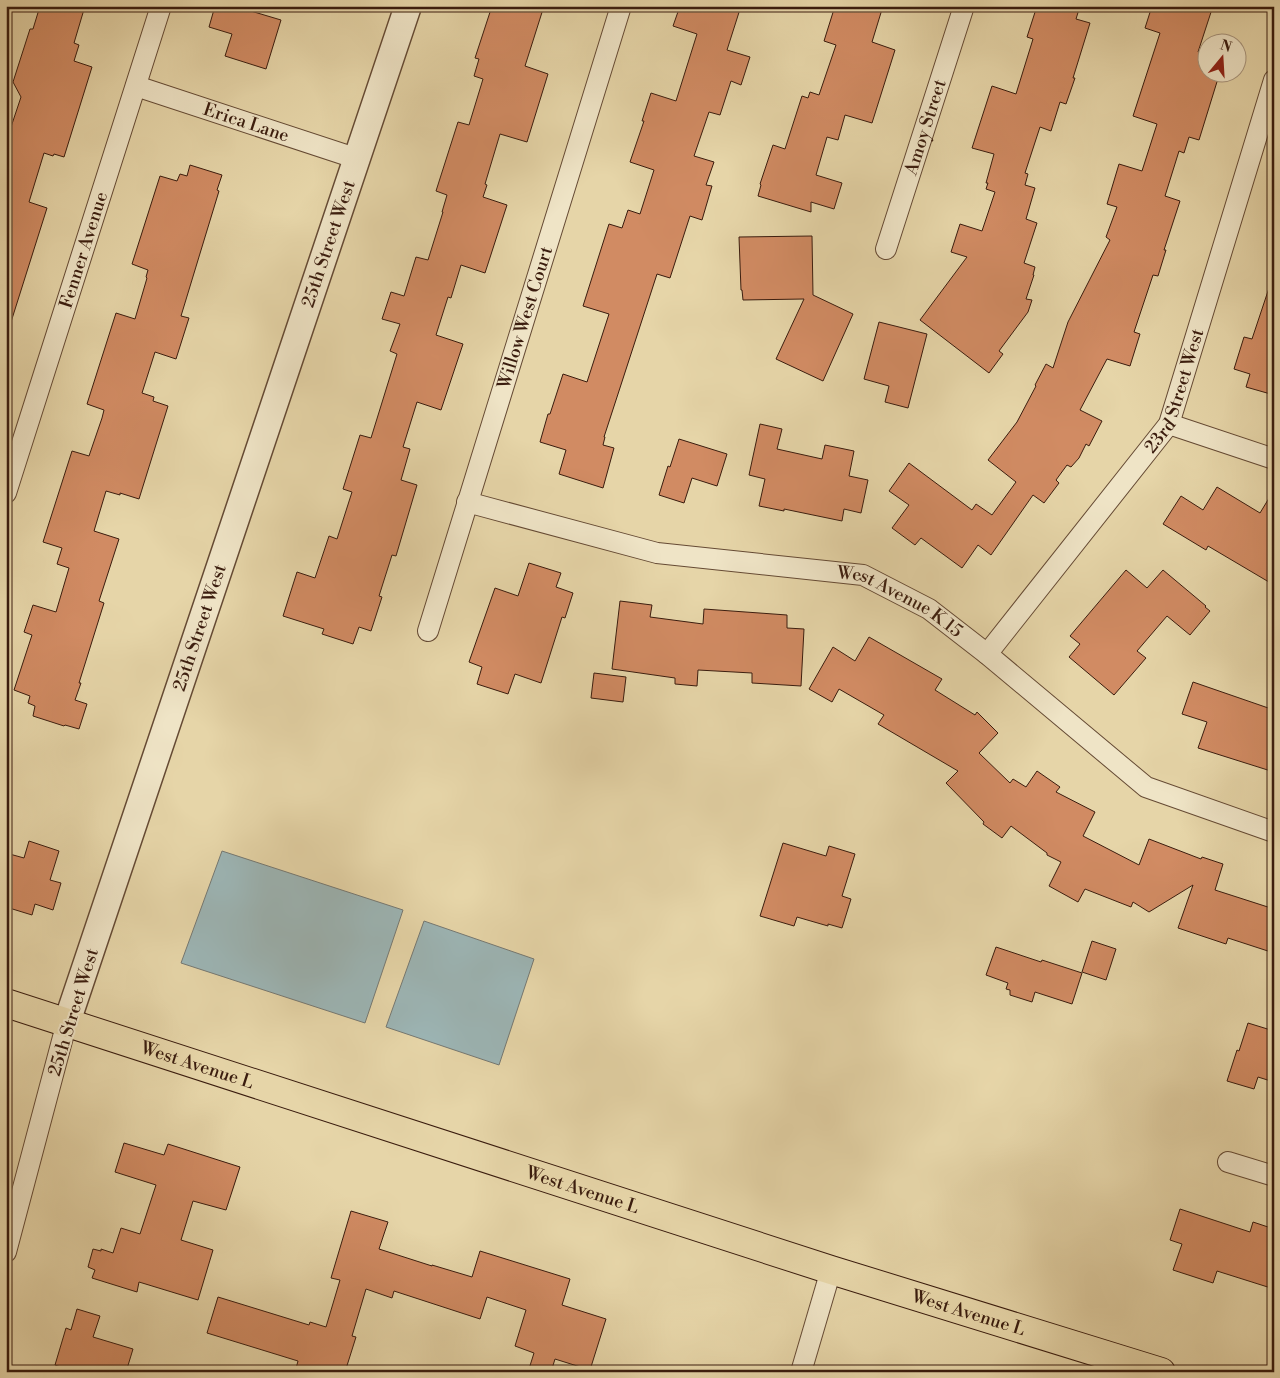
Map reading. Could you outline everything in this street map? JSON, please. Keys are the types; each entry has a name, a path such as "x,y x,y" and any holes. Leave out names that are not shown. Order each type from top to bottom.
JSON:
{"main road":[{"name":"West Avenue L","path":"6,1002 831,1270 1161,1372"}],"street":[{"name":"Fenner Avenue","path":"6,493 162,6"},
{"name":"25th Street West","path":"6,1252 67,1022 408,6"},
{"name":"Willow West Court","path":"428,631 621,6"},
{"name":"Amoy Street","path":"886,249 964,6"},
{"name":"23rd Street West","path":"987,654 1169,424 1270,107 1274,80"},
{"name":"Erica Lane","path":"136,86 358,159"},
{"path":"1169,424 1274,459"},
{"name":"West Avenue K 15","path":"467,502 657,553 863,575 929,609 987,654 1146,787 1274,832"},
{"path":"1228,1162 1274,1176"},
{"path":"801,1372 831,1270"}],"water":[{"path":"222,851 403,910 365,1023 181,963"},
{"path":"424,921 534,959 499,1065 386,1027"}],"building":[{"path":"40,6 85,6 74,43 79,45 74,61 92,67 64,157 44,153 29,202 47,208 11,322 6,322 6,125 11,127 21,97 13,82 30,29 33,29"},
{"path":"215,6 234,6 281,20 266,69 225,56 232,34 209,27"},
{"path":"492,6 544,6 525,66 548,74 527,142 500,134 483,197 507,205 485,273 461,265 451,298 448,297 436,335 463,344 441,410 417,402 403,447 410,449 401,480 417,485 396,556 392,555 379,596 382,597 371,631 359,627 353,644 322,634 324,629 283,616 297,572 315,578 329,536 337,539 352,492 343,489 360,435 371,438 397,354 390,351 400,324 382,319 391,292 404,296 416,257 428,260 447,195 436,191 458,122 469,125 483,79 474,76 479,59 475,58"},
{"path":"680,6 741,6 727,50 750,57 741,85 731,81 720,115 709,112 694,156 714,162 706,185 712,186 702,220 690,216 670,278 657,274 604,437 603,445 614,448 603,488 559,474 566,450 540,442 563,374 587,382 609,314 583,306 609,224 622,228 628,210 640,214 654,170 630,162 644,121 642,121 651,93 676,101 697,34 673,26"},
{"path":"835,6 883,6 872,42 895,50 872,123 845,115 838,140 827,137 816,175 842,183 834,209 811,202 811,212 758,196 773,145 785,149 802,96 808,98 810,92 819,95 836,45 824,41"},
{"path":"1037,6 1080,6 1076,19 1090,23 1066,104 1060,102 1051,131 1040,127 1025,173 1028,174 1025,185 1035,188 1026,219 1037,223 1024,263 1035,267 1026,299 1032,300 1028,312 999,351 1003,354 989,373 920,320 967,257 951,252 960,224 982,231 995,192 986,189 994,154 972,148 992,86 1016,94 1033,39 1027,37"},
{"path":"1152,6 1213,6 1205,32 1198,32 1198,82 1217,82 1199,140 1189,137 1184,153 1179,151 1165,196 1180,201 1164,250 1166,250 1158,276 1153,275 1134,332 1140,334 1130,366 1107,359 1080,410 1102,421 1089,446 1086,444 1079,458 1071,467 1067,465 1056,480 1059,483 1044,503 1033,495 991,555 978,545 962,568 921,538 915,545 892,528 909,505 889,491 909,463 972,510 976,504 992,515 1016,482 988,460 1017,422 1046,364 1053,368 1068,322 1110,240 1106,237 1117,207 1107,204 1119,164 1142,171 1157,124 1133,116 1160,33 1145,28"},
{"path":"190,165 222,175 217,190 219,191 181,316 189,318 176,359 155,352 142,393 154,397 153,401 168,406 139,499 106,491 94,531 119,539 99,601 104,603 75,700 87,704 79,729 64,726 33,716 35,706 28,703 30,696 14,690 32,635 24,632 33,605 56,612 69,568 57,564 62,548 43,542 72,451 89,456 102,418 104,410 87,404 116,313 135,319 148,270 132,264 160,176 177,181 180,174 187,176"},
{"path":"812,236 813,295 853,314 823,381 776,359 804,299 743,300 741,290 739,237"},
{"path":"1270,285 1274,285 1274,395 1246,387 1250,374 1234,369 1244,337 1252,339"},
{"path":"879,322 927,334 908,408 885,402 889,386 864,379"},
{"path":"760,424 782,429 777,449 822,459 825,445 854,451 849,476 868,480 861,513 844,509 842,521 759,506 765,479 749,475"},
{"path":"679,439 727,454 717,486 692,478 684,503 659,495"},
{"path":"1217,487 1260,513 1274,490 1274,585 1208,546 1206,550 1163,524 1181,496 1203,510"},
{"path":"529,563 561,573 556,587 573,593 565,618 562,617 541,683 515,674 508,694 477,684 482,667 469,662 495,588 518,596"},
{"path":"1126,570 1147,588 1163,570 1210,611 1190,635 1167,616 1137,651 1146,658 1114,695 1069,657 1080,644 1070,636"},
{"path":"620,601 652,605 650,617 703,624 704,609 787,615 787,628 804,629 801,686 752,683 752,673 698,670 697,686 675,684 675,678 612,669"},
{"path":"869,637 942,679 935,690 975,715 977,712 998,733 979,753 1010,783 1013,779 1026,787 1037,771 1060,787 1056,792 1095,812 1083,836 1139,865 1149,839 1201,859 1202,857 1223,864 1215,890 1274,909 1274,953 1228,938 1226,944 1178,928 1193,885 1149,912 1133,902 1131,907 1085,889 1078,902 1049,886 1061,862 1047,855 1047,853 1011,826 1002,838 983,824 984,822 946,783 958,771 878,724 884,715 839,689 832,702 809,689 833,647 855,661"},
{"path":"594,673 626,677 623,702 591,698"},
{"path":"1193,682 1274,710 1274,772 1198,748 1207,722 1182,714"},
{"path":"29,841 59,851 50,880 61,883 53,910 35,904 32,915 6,907 6,853 24,858"},
{"path":"783,843 826,856 829,846 855,854 842,896 851,899 842,928 797,917 794,926 760,916"},
{"path":"1092,941 1116,949 1106,980 1082,972"},
{"path":"996,947 1082,973 1072,1004 1035,992 1032,1002 1010,995 1010,990 1006,989 1008,983 986,975"},
{"path":"1248,1023 1274,1031 1274,1082 1258,1077 1254,1089 1227,1081"},
{"path":"124,1143 164,1155 168,1144 240,1167 226,1210 193,1201 181,1240 213,1250 198,1300 139,1282 137,1292 92,1278 95,1270 88,1267 93,1249 101,1251 101,1249 113,1253 121,1228 140,1234 156,1185 115,1172"},
{"path":"1180,1209 1250,1232 1253,1222 1274,1229 1274,1289 1217,1271 1213,1283 1173,1270 1182,1244 1170,1240"},
{"path":"351,1211 388,1222 379,1249 432,1266 472,1277 480,1251 570,1279 562,1305 606,1319 590,1370 555,1359 551,1372 528,1372 534,1353 515,1346 526,1310 487,1297 480,1319 394,1291 392,1298 366,1289 352,1336 356,1337 345,1372 295,1372 298,1361 207,1333 218,1297 309,1325 310,1322 326,1327 340,1280 331,1278"},
{"path":"77,1309 100,1316 93,1337 133,1349 126,1372 75,1372 55,1365 66,1328 71,1330"}]}
